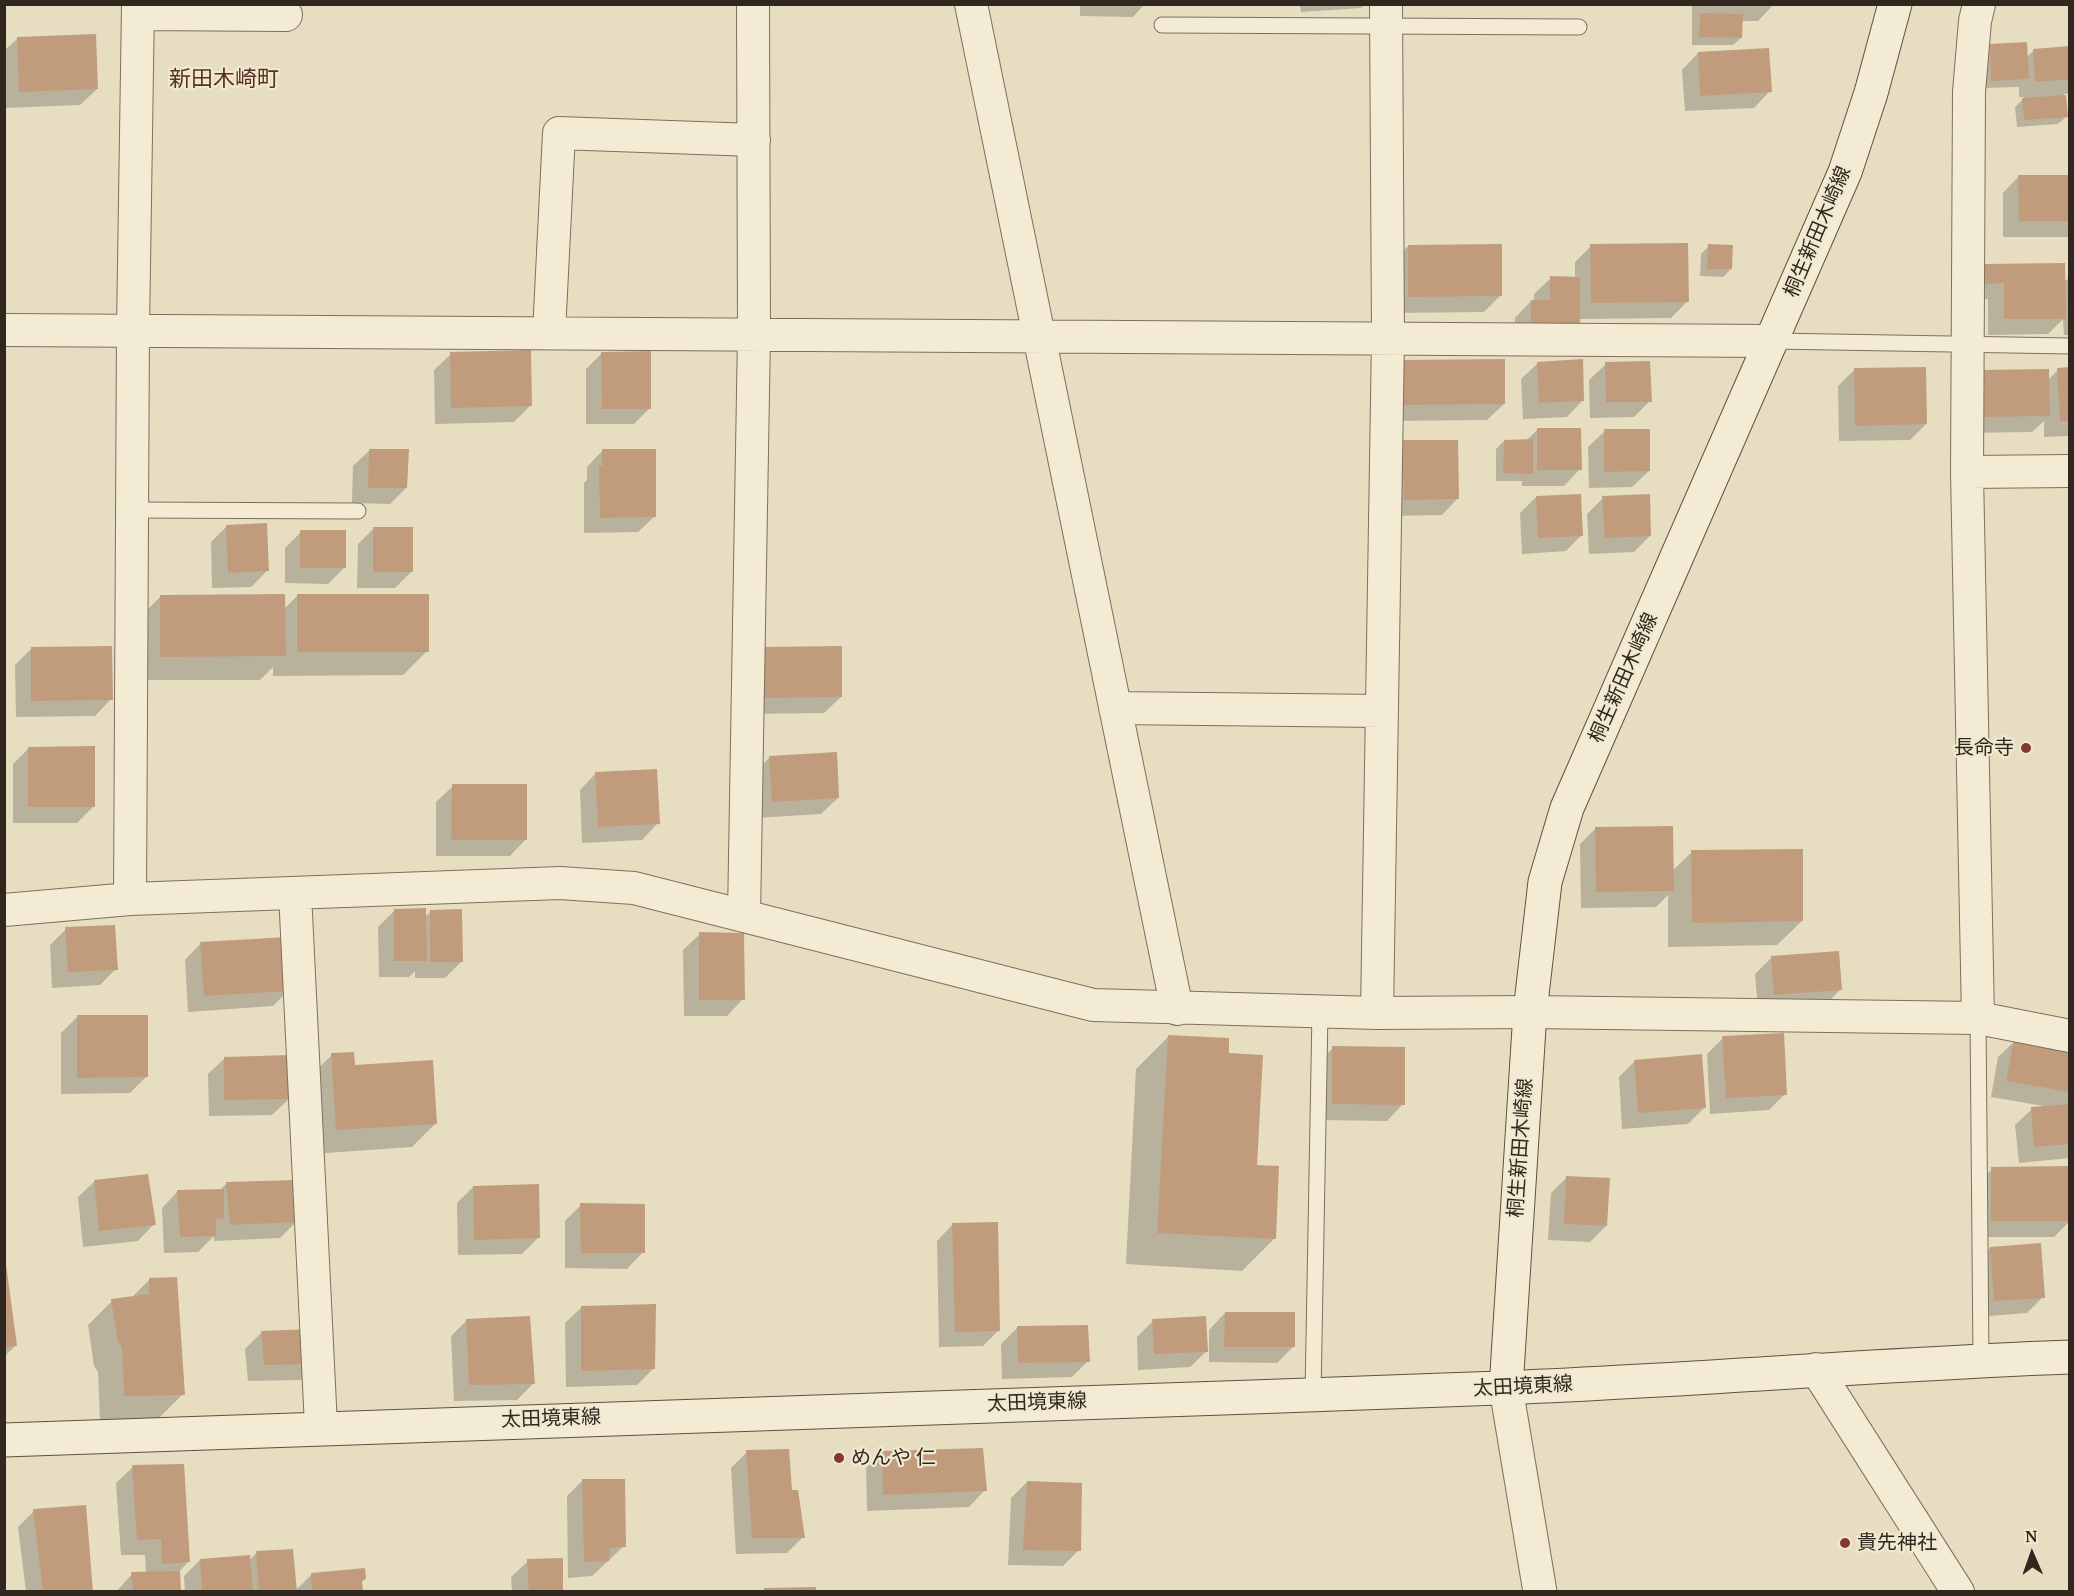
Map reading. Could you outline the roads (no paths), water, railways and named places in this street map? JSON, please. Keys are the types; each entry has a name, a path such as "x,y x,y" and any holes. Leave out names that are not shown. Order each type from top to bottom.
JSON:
{"main road":[{"name":"桐生新田木崎線","path":"1540,1592 1506,1388 1530,1012 1545,882 1567,808 1845,172 1871,93 1894,4"},
{"name":"太田境東線","path":"4,1440 321,1426 1506,1388 1816,1369 2070,1357"}],"street":[{"path":"744,916 754,334 753,4"},
{"path":"970,4 1177,1009"},
{"path":"1978,1018 1966,472 1969,92 1975,21 1979,4"},
{"path":"130,899 133,330 138,9 286,15"},
{"path":"1377,1013 1388,338 1386,15"},
{"path":"549,333 559,133 754,140"},
{"path":"4,330 1772,341"},
{"path":"1966,472 2070,471"},
{"path":"1115,708 1382,711"},
{"path":"4,910 130,899 560,883 634,888 1093,1005 1377,1013 1530,1012 1978,1018 2070,1036"},
{"path":"295,893 321,1426"},
{"path":"1816,1369 1958,1592"}],"lane":[{"path":"1162,25 1386,15 1579,27"},
{"path":"1772,341 2070,346"},
{"path":"132,510 358,511"},
{"path":"1313,1394 1320,1012"},
{"path":"1978,1018 1981,1360"}],"place":[{"name":"長命寺","path":"2026,748"},
{"name":"めんや 仁","path":"839,1458"},
{"name":"貴先神社","path":"1845,1543"}],"district":[{"name":"新田木崎町","path":"224,80"}]}
